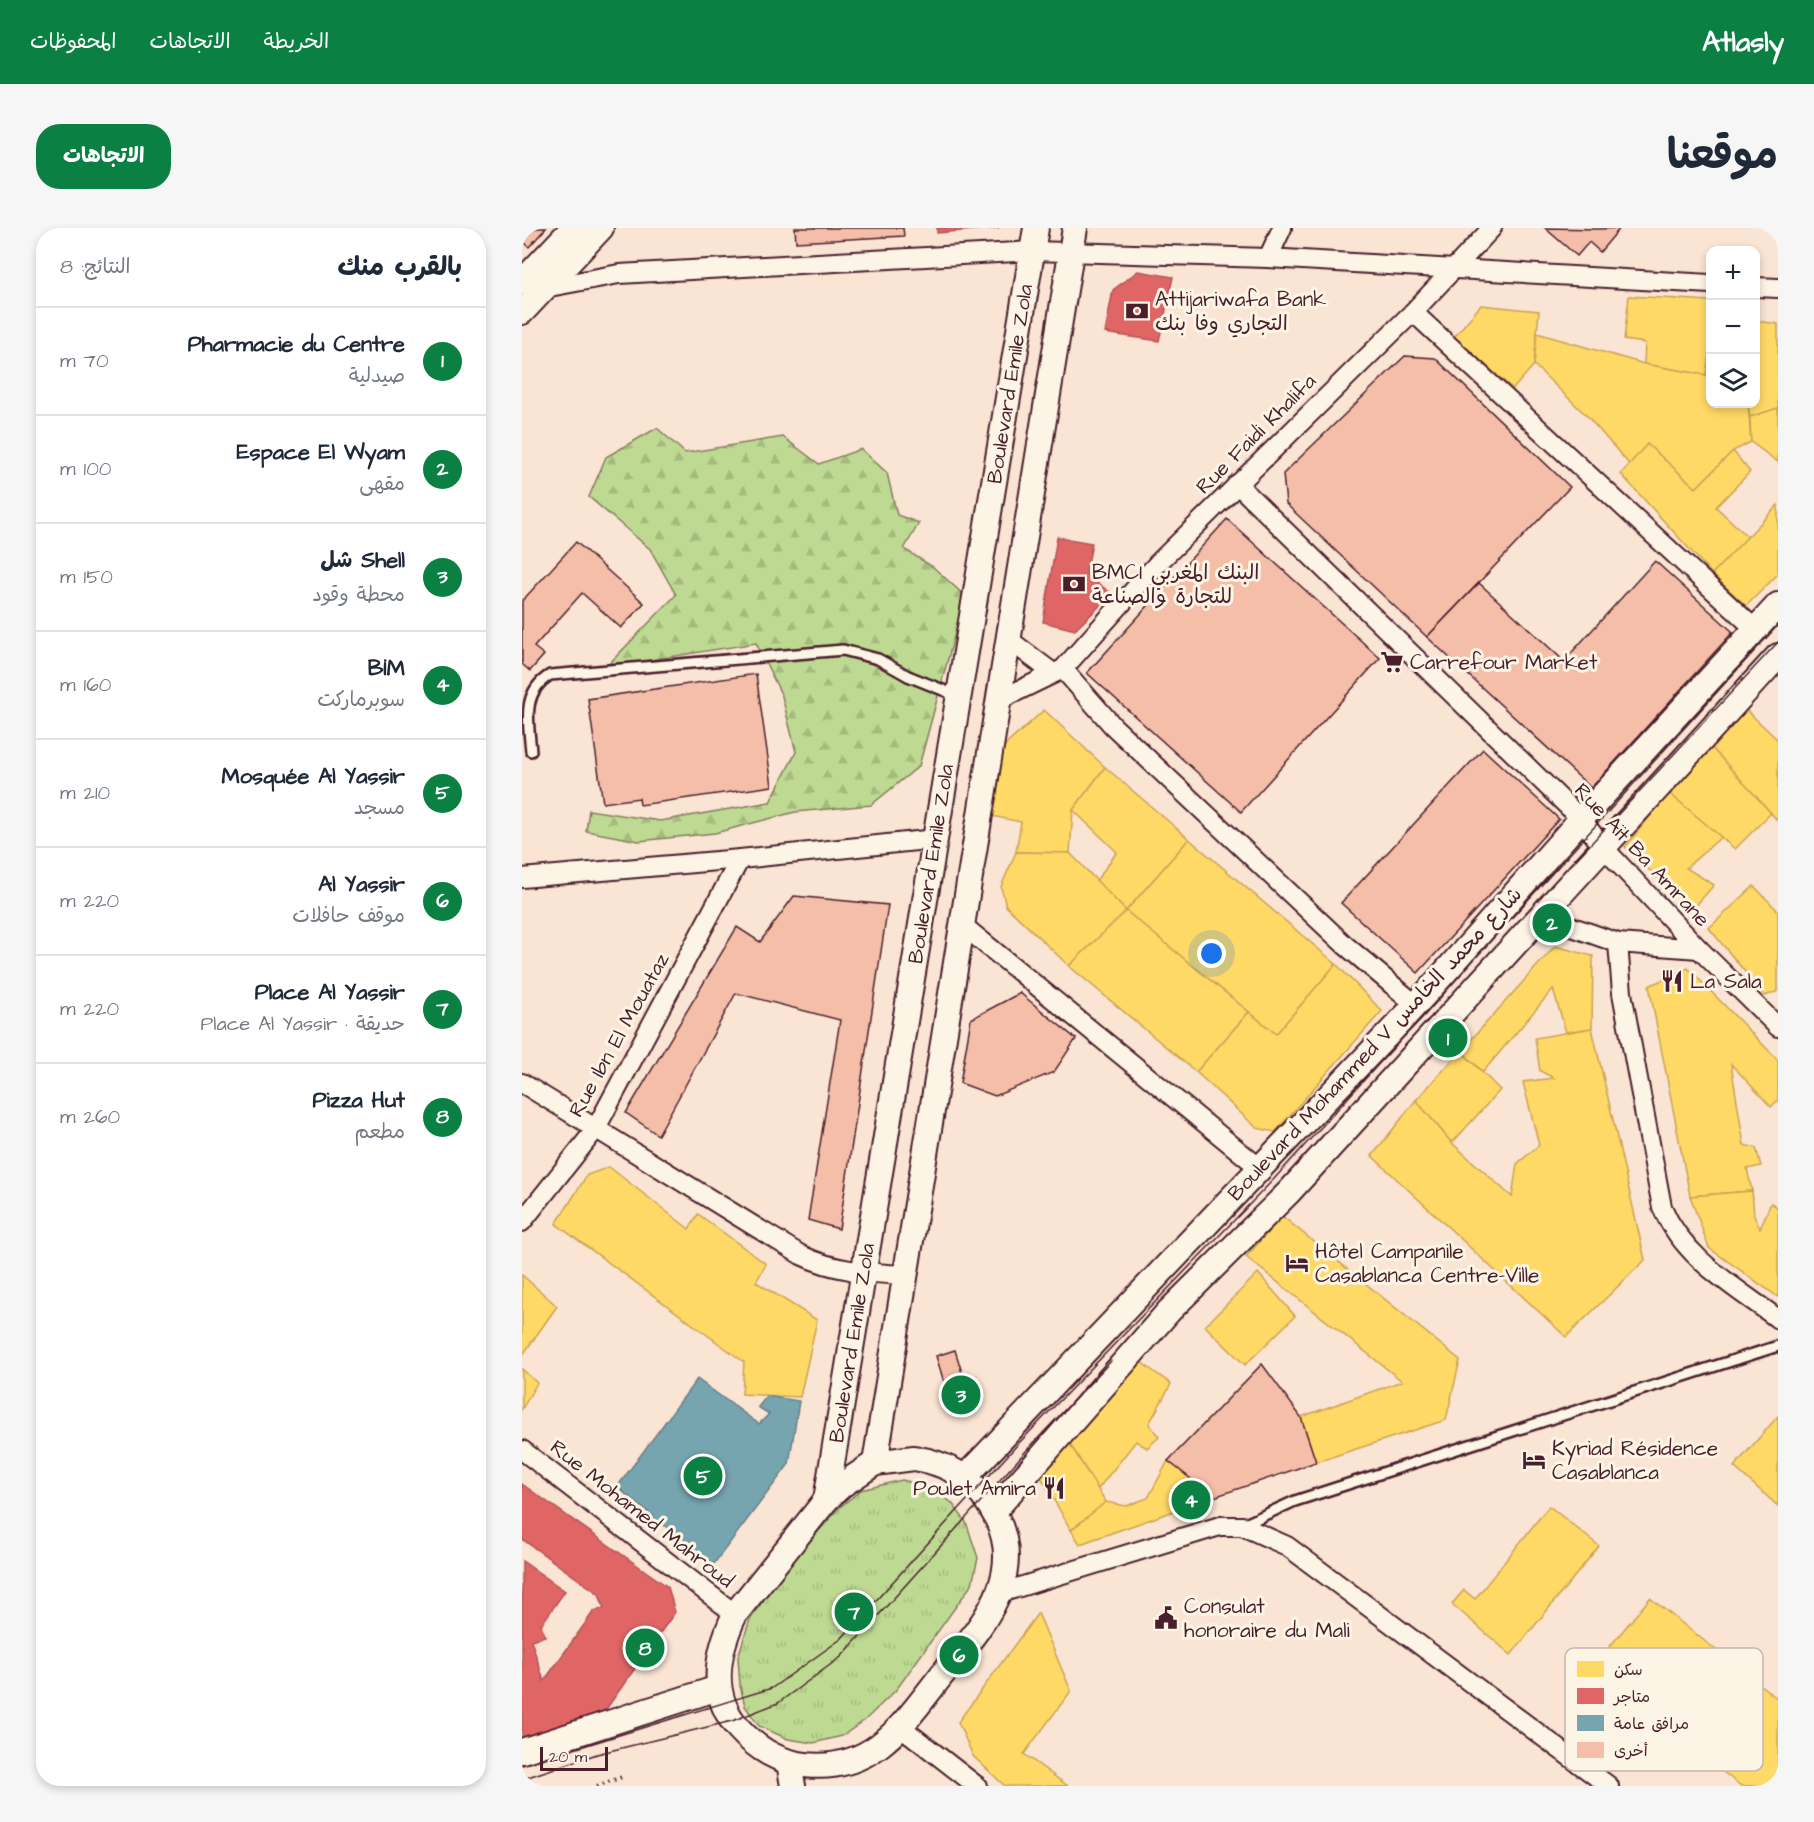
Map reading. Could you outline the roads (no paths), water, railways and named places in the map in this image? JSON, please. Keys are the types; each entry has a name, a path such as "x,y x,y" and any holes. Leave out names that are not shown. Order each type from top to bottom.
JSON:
{"main road":[{"path":"522,312 529,278 573,228"},
{"path":"529,278 601,228"},
{"name":"Boulevard Emile Zola","path":"875,1463 1075,228"},
{"name":"Boulevard Emile Zola","path":"826,1500 1034,240"},
{"name":"Boulevard Mohammed V شارع محمد الخامس","path":"965,1477 1416,1005 1581,819 1778,605"},
{"name":"Boulevard Mohammed V شارع محمد الخامس","path":"994,1511 1169,1311 1289,1192 1603,847 1775,666"},
{"path":"914,1458 945,1466 965,1477 978,1488 994,1511 1004,1537 1006,1553 1006,1569 1000,1593 986,1618 901,1727 871,1752 831,1776 789,1762 758,1747 732,1721 718,1688 720,1652 735,1614 826,1500 875,1463 914,1458"},
{"path":"522,1751 718,1688"},
{"path":"789,1762 794,1786"}],"street":[{"path":"1268,258 1282,228"},
{"name":"Rue Faidi Khalifa","path":"999,700 1058,671 1158,563 1413,312 1492,228"},
{"path":"529,278 619,274 1034,240 1071,252 1453,267 1706,284"},
{"path":"1760,287 1778,288"},
{"path":"1413,312 1755,629"},
{"name":"Rue Aït Ba Amrane","path":"1236,484 1581,819 1603,847 1699,949"},
{"path":"1008,639 1058,671 1113,726 1345,945 1416,1005"},
{"path":"522,878 740,859 936,838"},
{"name":"Rue Ibn El Mouataz","path":"522,1222 595,1130 740,859"},
{"name":"Rue Aït Ba Amrane","path":"1541,916 1618,943 1699,949"},
{"path":"961,924 1261,1169"},
{"path":"1618,943 1622,993 1662,1207 1670,1227 1696,1257 1778,1319"},
{"path":"1699,949 1778,1027"},
{"path":"522,1083 801,1255 828,1266 863,1273 904,1275"},
{"name":"Rue Mohamed Mahroud","path":"522,1450 735,1614"},
{"path":"1000,1593 1220,1526 1242,1526 1287,1546 1565,1753"},
{"path":"901,1727 977,1786"},
{"path":"1590,1771 1610,1786"}],"lane":[{"path":"531,751 527,706 529,694 538,681 550,675 843,650 878,659 908,676 959,696"},
{"path":"1242,1526 1295,1501 1778,1346"}],"tram line":[{"path":"522,1765 772,1688 841,1639 1017,1445 1274,1179 1778,625"},
{"path":"1572,864 1778,642"},
{"path":"522,1779 597,1754 732,1721 778,1703 841,1657 1026,1451 1111,1361"}],"place":[{"name":"Attijariwafa Bank التجاري وفا بنك","path":"1137,311"},
{"name":"BMCI البنك المغربي للتجارة والصناعة","path":"1074,584"},
{"name":"Carrefour Market","path":"1392,662"},
{"name":"Espace El Wyam","path":"1552,923"},
{"name":"La Sala","path":"1672,981"},
{"name":"Pharmacie du Centre","path":"1448,1038"},
{"name":"Hôtel Campanile Casablanca Centre-Ville","path":"1297,1263"},
{"name":"Shell شل","path":"961,1395"},
{"name":"Kyriad Résidence Casablanca","path":"1534,1460"},
{"name":"Mosquée Al Yassir","path":"703,1476"},
{"name":"Poulet Amira","path":"1054,1488"},
{"name":"BİM","path":"1191,1500"},
{"name":"Place Al Yassir","path":"854,1612"},
{"name":"Consulat honoraire du Mali","path":"1166,1618"},
{"name":"Pizza Hut","path":"645,1648"},
{"name":"Al Yassir","path":"959,1655"}]}
